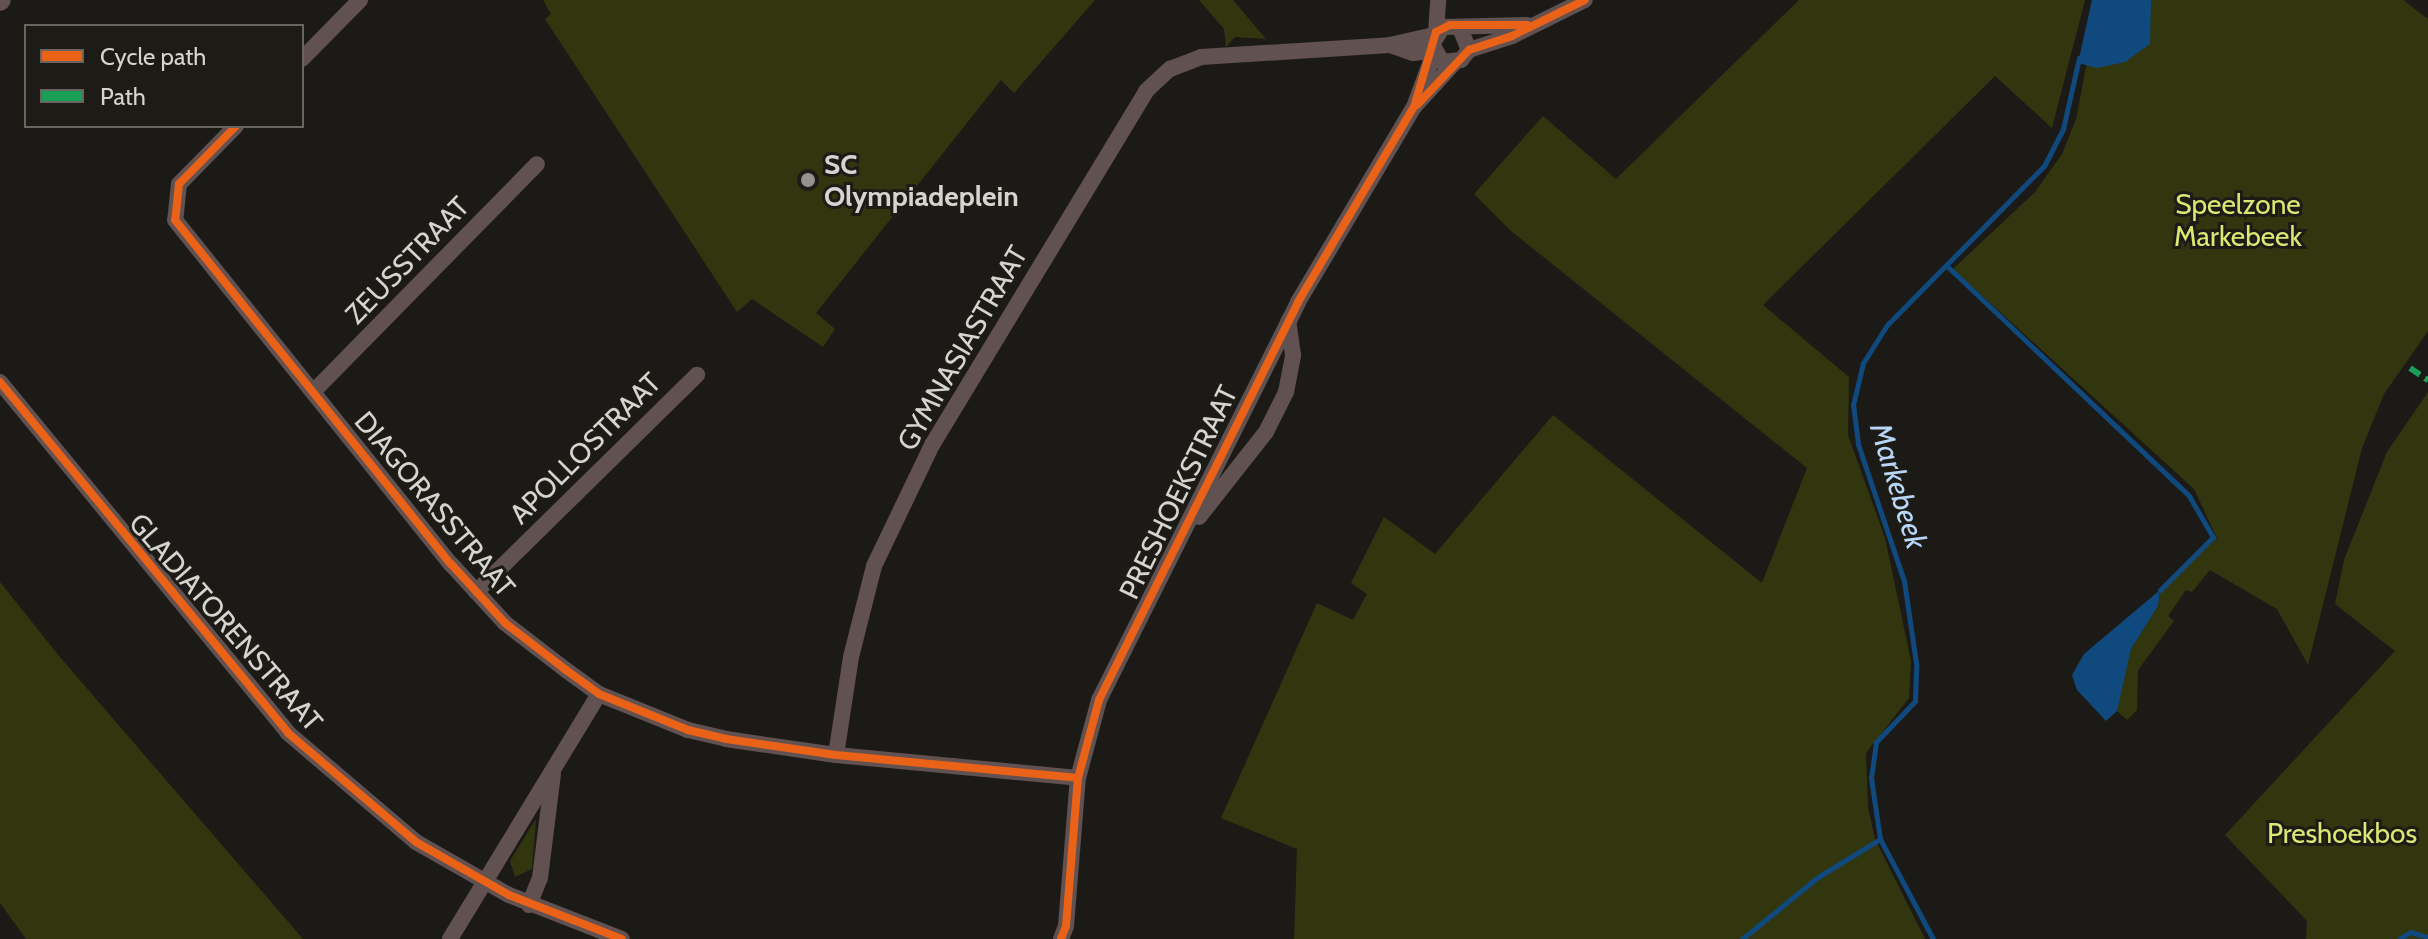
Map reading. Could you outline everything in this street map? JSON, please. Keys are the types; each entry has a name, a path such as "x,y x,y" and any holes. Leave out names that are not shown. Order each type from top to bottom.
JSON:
{"street":[{"path":"304,57 360,0"},
{"name":"PRESHOEKSTRAAT","path":"1414,107 1434,43 1438,0"},
{"path":"1447,0 1469,50 1512,36 1527,25 1585,0"},
{"path":"1454,63 1434,43 1459,27 1527,25"},
{"name":"GYMNASIASTRAAT","path":"836,755 851,657 874,566 932,445 1146,91 1170,69 1206,56 1390,45 1413,53 1434,43"},
{"name":"PRESHOEKSTRAAT","path":"1067,935 1078,778 1099,700 1288,321 1341,223 1414,107 1469,50"},
{"name":"DIAGORASSTRAAT","path":"234,128 179,184 175,220 476,592 505,623 599,694 688,730 836,755 1078,778"},
{"name":"ZEUSSTRAAT","path":"314,391 537,164"},
{"name":"PRESHOEKSTRAAT","path":"1174,550 1266,432 1286,392 1293,355 1288,321"},
{"name":"APOLLOSTRAAT","path":"476,592 697,375"},
{"name":"GLADIATORENSTRAAT","path":"0,382 288,733 387,820 483,882 529,905 622,939"},
{"path":"450,939 599,694"},
{"path":"529,905 540,878 553,769"}],"green space":[{"name":"SC Olympiadeplein","path":"543,0 1095,0 1014,93 1001,80 816,313 835,329 823,347 752,299 737,312 545,19 551,14"},
{"path":"1199,0 1233,0 1266,39 1235,37 1226,47 1224,29"},
{"path":"1799,0 2085,0 2052,128 1995,76 1763,305 1849,377 1848,435 1885,538 1911,661 1909,698 1866,753 1868,807 1875,839 1925,939 1294,939 1297,849 1221,818 1317,603 1353,620 1367,594 1351,583 1384,517 1435,554 1553,415 1762,583 1807,468 1511,231 1474,194 1543,116 1616,179"},
{"name":"Speelzone Markebeek","path":"2099,0 2403,0 2428,19 2428,331 2384,394 2362,448 2308,665 2277,609 2210,570 2192,592 2186,590 2168,616 2174,621 2138,670 2137,710 2127,720 2117,711 2119,687 2131,649 2158,606 2160,590 2217,538 2194,489 1953,269 2035,192 2062,154 2076,119"},
{"name":"Preshoekbos","path":"2428,392 2428,939 2306,939 2307,921 2225,835 2395,651 2335,604 2344,560 2387,452"},
{"path":"0,582 59,656 303,939 26,939 0,903"},
{"path":"536,819 532,869 515,877 510,861"}],"water":[{"path":"2092,0 2151,0 2150,44 2125,62 2097,68 2078,63"},
{"path":"2160,590 2158,606 2131,649 2117,711 2106,721 2077,690 2072,675 2084,654"}],"waterway":[{"name":"Markebeek","path":"1933,939 1880,839 1871,778 1876,742 1915,701 1916,663 1904,581 1858,444 1853,405 1863,363 1887,325 2044,166 2063,129 2079,58"},
{"path":"1947,266 2189,496 2213,537 2160,590"},
{"path":"1742,939 1818,877 1880,839"},
{"path":"2399,939 2410,932 2428,937"}],"marked path":[{"path":"2410,368 2428,380"}],"cycle path":[{"path":"1417,105 1469,50 1512,36 1585,0"},
{"path":"1061,939 1066,926 1078,778 1099,700 1298,302 1414,107 1436,32 1450,25 1527,25"},
{"path":"234,128 179,184 175,220 451,564 505,623 566,670 599,694 688,730 726,739 836,755 1078,778"},
{"path":"0,382 288,733 416,842 509,895 622,939"}],"place":[{"name":"SC Olympiadeplein","path":"808,180"}]}
